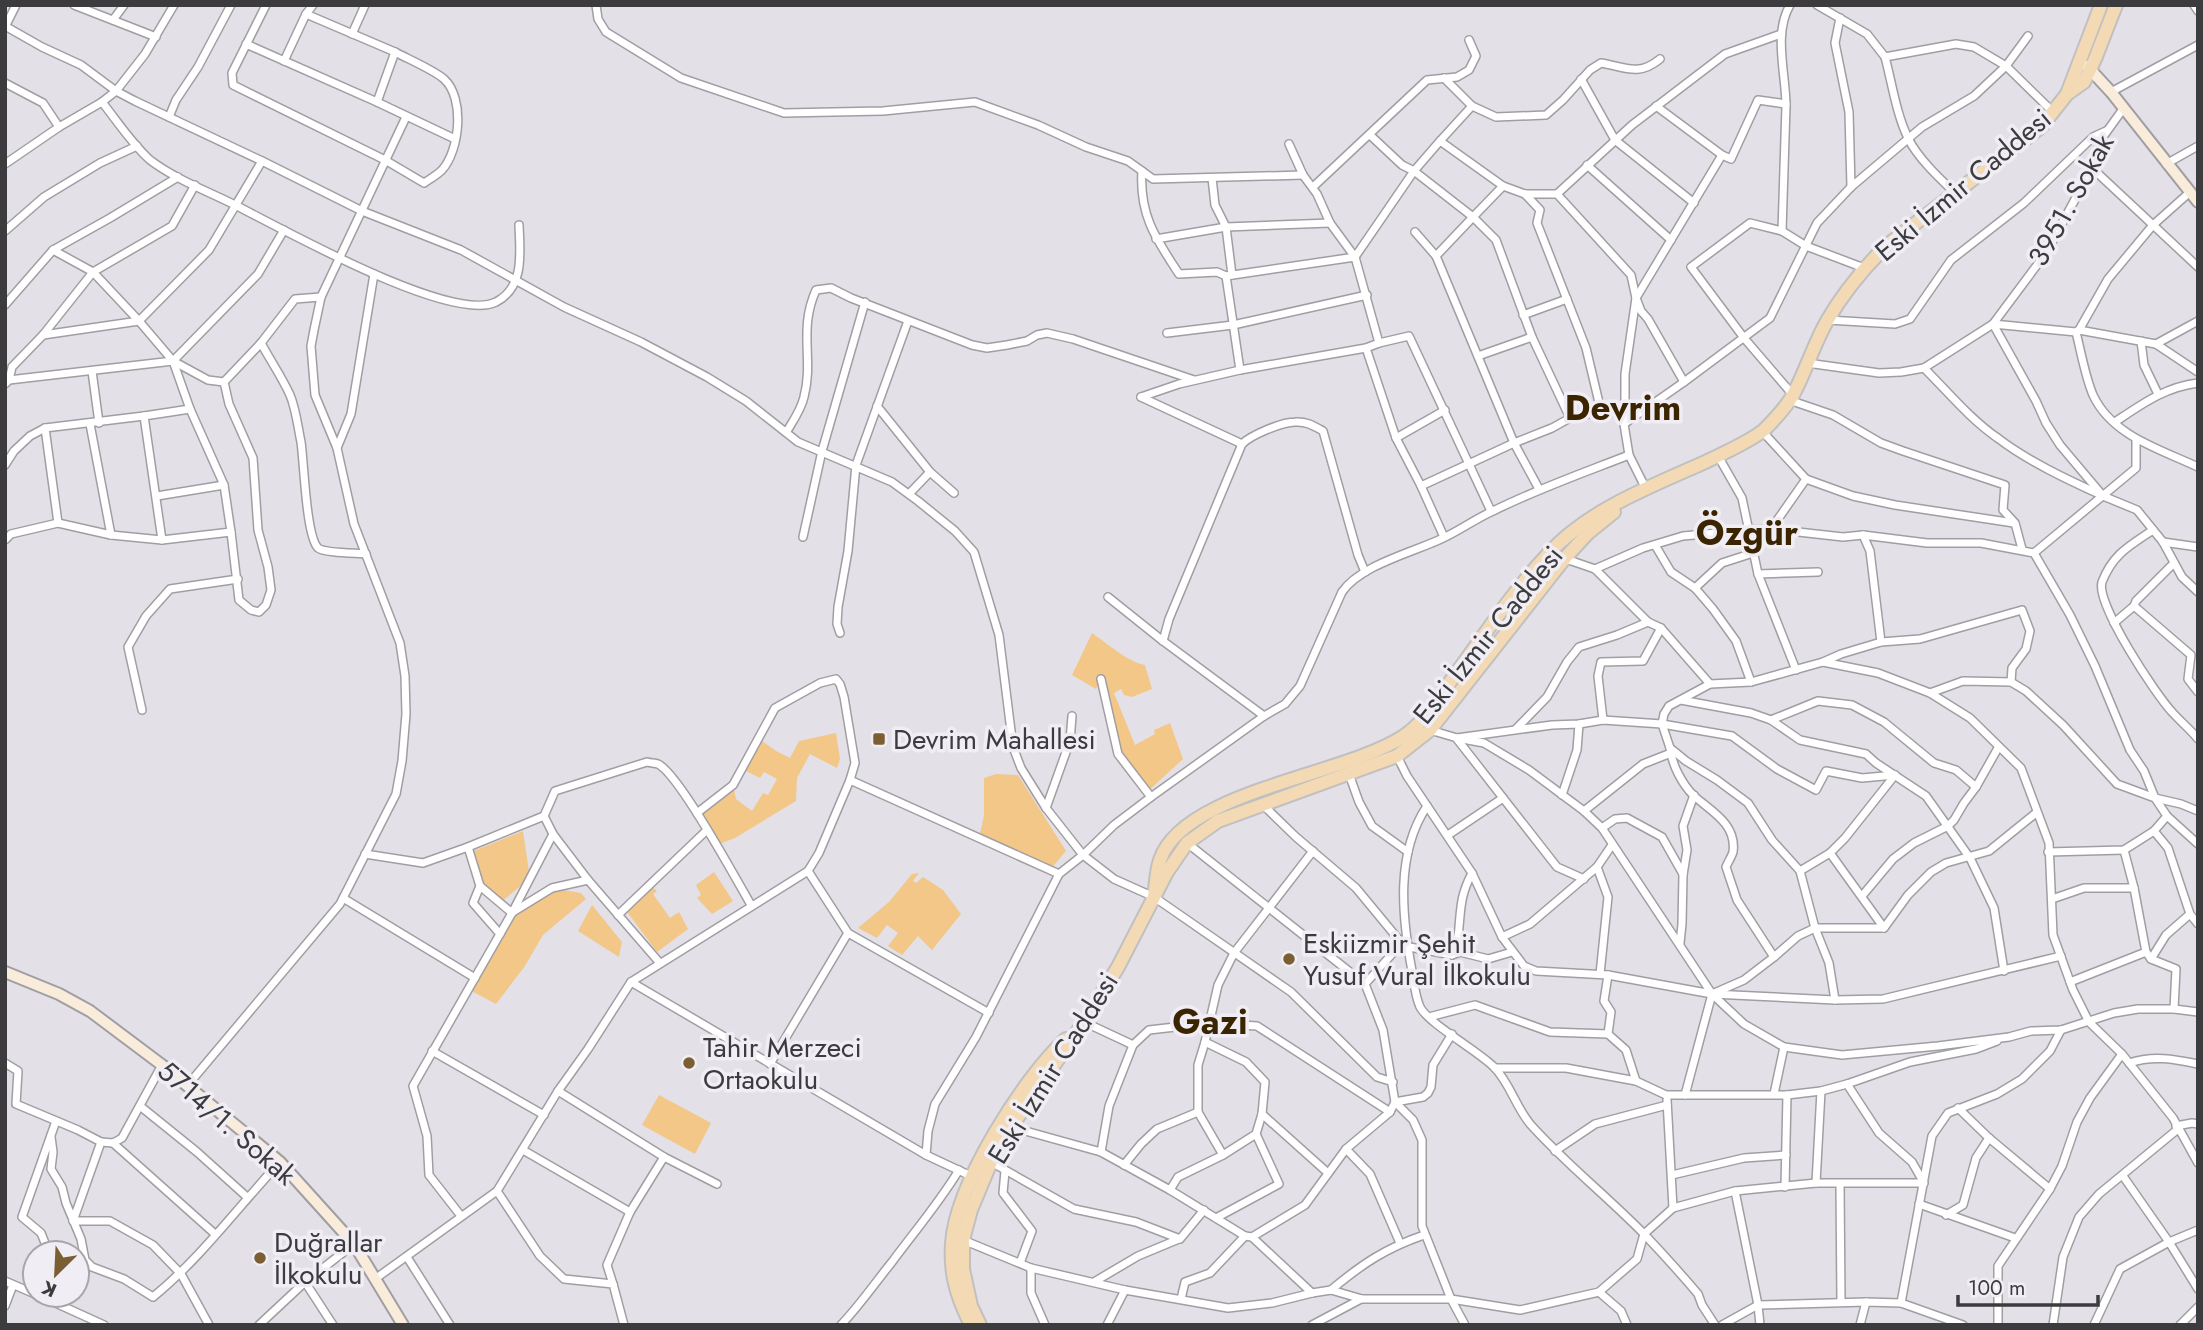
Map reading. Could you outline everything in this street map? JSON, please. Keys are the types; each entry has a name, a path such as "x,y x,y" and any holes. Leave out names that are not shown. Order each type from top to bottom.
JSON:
{"main road":[{"name":"Eski İzmir Caddesi","path":"1154,897 1160,859 1175,837 1195,819 1216,807 1254,793 1364,757 1392,744 1411,731 1430,711 1522,584 1549,552 1583,524 1615,504 1717,456 1762,431 1791,398 1828,320 1864,268 1886,246 2041,127 2053,112 2067,94 2101,5"},
{"name":"Eski İzmir Caddesi","path":"2067,94 2084,82 2116,5"},
{"path":"2081,59 2111,92 2198,202"},
{"name":"Eski İzmir Caddesi","path":"980,1325 971,1306 963,1269 963,1240 978,1179 991,1163 1005,1125 1084,1022 1118,967 1167,872 1187,843 1218,821 1397,756 1430,730 1565,558 1626,499"},
{"name":"5714/1. Sokak","path":"5,972 90,1011 162,1065 280,1162 354,1244 403,1325"},
{"path":"971,1325 957,1297 952,1242 957,1217 1005,1125"}],"street":[{"path":"16,5 5,27 81,65 116,91 362,211 461,250 564,307 641,342 707,377 746,401 798,442 856,465 892,482 909,494 954,531 974,552 999,635 1013,747 1021,768 1046,808 1083,855 1114,879 1154,897 1290,992 1377,1077 1393,1082"},
{"path":"74,5 156,37"},
{"path":"113,20 124,5"},
{"path":"6,163 59,127 102,103 116,91 156,37 174,5"},
{"path":"169,117 176,100 198,67 231,5"},
{"path":"266,5 232,74 233,85 385,160 424,183 442,171 452,153 458,123 456,100 444,79 395,52 306,14"},
{"path":"284,61 313,5"},
{"path":"352,34 365,5"},
{"path":"596,5 598,19 606,32 681,78 784,113 883,111 975,102 1128,161 1153,179 1303,175"},
{"path":"1782,231 1786,104 1781,34 1790,5"},
{"path":"1817,5 1867,34 1885,57 1908,139 1938,177 1955,193"},
{"path":"2194,5 2198,11"},
{"path":"1840,18 1835,43 1849,112 1851,187"},
{"path":"1440,141 1503,186 1525,194 1557,194 1615,140 1725,54 1781,34"},
{"path":"1623,424 1770,318 1817,223 1851,187 1922,127 1974,96 2006,66 2028,36"},
{"path":"1312,187 1427,80 1457,77 1469,70 1476,55 1469,40"},
{"path":"246,44 455,139"},
{"path":"1885,57 1956,44 1974,47 2006,66 2053,112"},
{"path":"2111,92 2198,45"},
{"path":"377,102 395,52"},
{"path":"1444,78 1472,106 1496,117 1546,115 1590,70 1601,63 1630,70 1650,67 1660,59"},
{"path":"1581,79 1615,140 1693,203"},
{"path":"5,83 43,103 59,127"},
{"path":"1656,106 1731,159 1758,100 1786,104"},
{"path":"102,103 150,159 178,177 374,274 446,301 468,304 495,303 507,294 517,281 520,257 519,225"},
{"path":"1142,171 1143,203 1156,239 1180,274 1217,272 1229,275 1355,257 1414,171 1472,106"},
{"name":"3951. Sokak","path":"1993,324 2046,253 2092,168 2100,141 2123,109"},
{"path":"187,1086 330,918 343,898 396,793 406,714 405,676 400,643 354,524 337,448 315,395 311,346 321,297 406,117"},
{"path":"1828,320 1895,324 1910,318 1951,260 2024,203 2093,137 2107,130"},
{"path":"1370,135 1402,165 1414,171 1473,217 1496,240 1532,337 1570,418"},
{"path":"1289,144 1330,223 1355,257 1379,343"},
{"path":"5,231 44,197 100,163 137,146"},
{"path":"2166,164 2198,146"},
{"path":"1646,489 1629,455 1623,424 1625,374 1636,298 1722,155"},
{"path":"43,335 139,321 209,250 262,161"},
{"path":"1587,165 1671,240"},
{"path":"2092,168 2198,267"},
{"path":"5,305 53,250 178,177"},
{"path":"1212,178 1215,205 1226,227 1233,325 1240,370"},
{"path":"195,185 172,226 93,272 43,335 12,367 7,382 173,361 208,380 224,382"},
{"path":"1436,256 1503,186"},
{"path":"2190,192 2153,225 2108,279 2077,331 2093,394 2106,415 2136,439 2198,467"},
{"path":"1525,194 1540,210 1537,223 1586,348 1601,411"},
{"path":"1557,194 1631,275 1641,311 1684,382"},
{"path":"1864,268 1806,246 1782,231 1750,222 1692,267 1791,398 1833,415 1881,443 1903,452 2005,485 2003,510 2015,523 2022,549"},
{"path":"1156,239 1226,227 1330,223"},
{"path":"173,361 258,274 284,230"},
{"path":"1415,232 1436,256 1514,443 1539,489"},
{"path":"53,250 93,272 173,361 190,409 225,485 239,600 251,610 259,612 266,605 271,590 258,530 253,458 229,404 224,382"},
{"path":"337,448 351,414 374,274"},
{"path":"786,431 804,399 808,373 806,324 809,306 816,290 831,288 908,321 986,348 1027,341 1037,334 1047,333 1073,339 1194,380"},
{"path":"1167,333 1233,325 1367,295"},
{"path":"224,382 261,343 295,299 321,297"},
{"path":"1523,315 1566,299"},
{"path":"803,537 821,451 865,302"},
{"path":"840,633 836,624 848,551 856,465 908,321"},
{"path":"2156,344 2198,321"},
{"path":"1993,324 2060,445 2103,496"},
{"path":"1806,363 1880,373 1924,368 1993,324 2077,331 2156,344 2198,372"},
{"path":"1242,444 1141,397 1194,380 1366,348 1409,337 1492,511"},
{"path":"1478,356 1532,337"},
{"path":"2141,341 2144,365 2158,394"},
{"path":"261,343 290,397 301,441 307,506 314,541 318,548 326,552 366,554"},
{"path":"1366,348 1395,438 1444,537"},
{"path":"1924,368 1982,426 2000,440 2074,483 2137,510 2163,542 2182,577 2198,592"},
{"path":"92,371 99,423"},
{"path":"2115,422 2158,394 2178,386 2198,383"},
{"path":"877,406 930,472 954,493"},
{"path":"5,465 14,451 30,436 45,428 190,409"},
{"path":"1395,438 1445,410"},
{"path":"1421,486 1570,418 1601,411 1625,413"},
{"path":"144,416 162,540"},
{"path":"1163,641 1169,619 1242,444 1249,437 1294,421 1312,424 1322,431 1365,572"},
{"path":"90,424 111,535"},
{"path":"45,428 58,523"},
{"path":"1762,431 1806,479 1853,496 1895,505 2015,523"},
{"path":"2034,553 2136,468 2136,439"},
{"path":"926,1155 928,1131 935,1104 989,1013 1059,874 1114,825 1151,797 1264,716 1285,704 1300,686 1342,592 1350,581 1539,489 1629,455"},
{"path":"1717,456 1742,498 1758,573 1796,670"},
{"path":"909,494 930,472"},
{"path":"1771,529 1806,479"},
{"path":"157,496 225,485"},
{"path":"7,535 58,523 111,535 162,540 231,532"},
{"path":"1595,569 1655,544 1683,536 1771,529 1843,537 1863,535 1927,543 1981,543 2034,553 2070,615 2130,750 2144,771 2155,798 2167,816 2198,844"},
{"path":"2153,530 2117,555 2101,585 2105,604 2146,678 2171,712 2198,739"},
{"path":"1863,535 1870,551 1881,642"},
{"path":"2163,542 2198,547"},
{"path":"1655,544 1671,572 1695,589 1736,641 1751,682"},
{"path":"1549,552 1595,569 1648,622 1661,628 1710,684"},
{"path":"1695,589 1722,563 1753,553"},
{"path":"2114,622 2134,606 2174,563"},
{"path":"1758,573 1818,572"},
{"path":"142,710 128,647 146,617 170,589 237,579"},
{"path":"1108,597 1264,716"},
{"path":"2134,606 2191,655 2188,679 2198,692"},
{"path":"1774,957 1737,900 1726,867 1733,852 1731,833 1722,817 1694,795 1681,780 1662,724 1669,706 1710,684 1751,682 1881,642 1920,639 2022,610 2030,631 2026,649 2012,668 2011,682"},
{"path":"1515,730 1547,697 1579,647 1648,622"},
{"path":"1603,720 1598,676 1601,662 1643,661 1661,628"},
{"path":"1823,662 1878,673 1930,693 1970,718 2021,768 2049,844 2053,935 2070,982 2089,1023 2122,1054 2173,1118 2198,1163"},
{"path":"376,1279 496,1191 558,1091 631,982 808,871 819,853 855,763 844,697 836,679 820,683 775,708 733,785 697,813"},
{"path":"1101,679 1118,754 1151,797"},
{"path":"1930,693 1964,681 2011,682 2026,691 2063,725 2117,784 2198,811"},
{"path":"1681,700 1751,713 1771,720 1800,740 1866,754 1926,796 1970,858 1994,908 2004,971"},
{"path":"1771,720 1818,701 1852,705 1885,722 1934,763 1956,770 1976,787"},
{"path":"1046,808 1070,741 1072,716"},
{"path":"1457,738 1552,724 1579,724 1603,720 1662,724 1732,736 1777,769 1816,790 1826,771 1862,778 1895,775"},
{"path":"1562,795 1577,750 1579,724"},
{"path":"1430,730 1484,743 1529,770 1584,811 1602,828 1712,994 1744,1024 1784,1047 1842,1055 2009,1037"},
{"path":"1457,738 1557,867 1584,879"},
{"path":"1862,896 1893,859 1914,843 1948,826 1976,787 1998,748"},
{"path":"1584,811 1643,764 1670,750"},
{"path":"1670,750 1748,803 1772,840 1800,871 1815,928 1829,963 1835,1000"},
{"path":"1397,756 1407,776 1472,873 1502,937 1524,966 1536,971 1604,975 1712,994 1835,1000 1883,999 2060,956"},
{"path":"365,854 423,863 468,848 544,816 555,791 647,762 657,763 697,813 751,905"},
{"path":"1349,774 1372,827 1408,852"},
{"path":"1800,871 1830,853 1846,838 1895,775"},
{"path":"850,780 1059,874"},
{"path":"1680,944 1683,875 1687,850 1683,827 1694,795"},
{"path":"1448,835 1503,798"},
{"path":"1262,804 1356,888 1404,946 1452,955 1461,952 1488,959 1512,952"},
{"path":"1427,806 1417,824 1408,852 1403,905 1404,946 1419,1004 1429,1017 1495,1068 1527,1121 1555,1151 1644,1234 1698,1294 1714,1325"},
{"path":"1884,928 1908,895 1931,872 1945,863 1989,851 2036,813"},
{"path":"544,816 552,834 588,880 659,962"},
{"path":"2048,852 2124,850 2154,831 2167,816"},
{"path":"1602,828 1615,819 1627,818 1662,837 1683,875"},
{"path":"618,915 707,830"},
{"path":"2154,831 2168,848 2190,914 2198,924"},
{"path":"461,1216 429,1175 427,1136 412,1086 512,913 552,834"},
{"path":"1181,1299 1185,1282 1210,1273 1248,1237 1305,1205 1346,1149 1390,1112 1395,1102 1383,1030 1365,984 1187,843"},
{"path":"1502,937 1530,924 1584,879 1597,867 1612,845"},
{"path":"468,848 480,886 512,913"},
{"path":"2124,850 2149,956"},
{"path":"1223,1155 1198,1112 1198,1065 1218,985 1234,953 1313,851"},
{"path":"1830,853 1884,928"},
{"path":"1597,867 1608,897 1602,936 1604,1001 1611,1012 1608,1034"},
{"path":"808,871 848,933 989,1013"},
{"path":"1452,955 1459,930 1463,890 1472,873"},
{"path":"512,913 552,888 588,880"},
{"path":"480,886 473,903 500,934"},
{"path":"2052,899 2084,888 2134,888"},
{"path":"343,898 475,978"},
{"path":"2070,982 2149,956 2166,935 2190,914"},
{"path":"1712,994 1744,980 1798,936 1815,928 1884,928"},
{"path":"770,1064 848,933"},
{"path":"1365,984 1404,946"},
{"path":"2149,956 2176,969 2174,1009"},
{"path":"631,982 926,1155 978,1179"},
{"path":"1685,1095 1712,994"},
{"path":"1429,1017 1475,1005 1550,1032 1608,1034 1626,1050 1636,1081"},
{"path":"1495,1068 1566,1068 1636,1081 1666,1096 1787,1095 1821,1091 1910,1062 1976,1049 2031,1031 2062,1030 2113,1013 2138,1009 2198,1012"},
{"path":"1084,1022 1133,1045"},
{"path":"1101,1152 1109,1106 1133,1045 1149,1030 1210,1023 1257,1026 1390,1112"},
{"path":"1901,1303 1932,1136 1948,1113 1997,1094 2022,1079 2050,1051 2062,1030"},
{"path":"1395,1102 1423,1097 1428,1093 1434,1061 1452,1034"},
{"path":"1170,1190 1178,1177 1223,1155 1256,1134 1262,1114 1265,1082 1247,1062 1205,1042"},
{"path":"1774,1094 1784,1047"},
{"path":"432,1052 544,1115"},
{"path":"1998,1325 1998,1266 2050,1189 2062,1166 2077,1122 2122,1054"},
{"path":"2129,1063 2161,1058 2198,1064"},
{"path":"5,1063 18,1071 16,1104 101,1142 113,1143 122,1138 162,1065"},
{"path":"1847,1084 1879,1133 1912,1162 1924,1183"},
{"path":"558,1091 664,1157 716,1184"},
{"path":"1816,1182 1821,1091"},
{"path":"1785,1186 1787,1095"},
{"path":"1666,1096 1673,1208"},
{"path":"1395,1102 1413,1120 1422,1140 1421,1219 1424,1235 1465,1325"},
{"path":"1555,1151 1595,1124 1667,1105"},
{"path":"140,1106 247,1197"},
{"path":"1958,1108 2050,1189"},
{"path":"1125,1165 1157,1129 1198,1112"},
{"path":"1262,1114 1328,1173"},
{"path":"43,1239 41,1233 22,1217 56,1121"},
{"path":"2053,1325 2063,1257 2079,1217 2099,1194 2177,1128 2192,1123 2198,1124"},
{"path":"1005,1125 1101,1152 1125,1165 1248,1237 1312,1293"},
{"path":"1216,1218 1279,1184 1256,1134"},
{"path":"51,1138 51,1169 62,1186 81,1239 85,1260 92,1267 124,1279 153,1297 181,1274 280,1162"},
{"path":"1946,1215 1964,1205 1976,1158 1989,1138"},
{"path":"73,1221 101,1142"},
{"path":"113,1143 215,1234"},
{"path":"1346,1149 1370,1174 1400,1243"},
{"path":"523,1150 630,1212"},
{"path":"1672,1175 1744,1158 1786,1155"},
{"path":"624,1325 607,1265 630,1212 664,1157"},
{"path":"991,1163 1074,1209 1136,1222 1180,1239"},
{"path":"841,1325 858,1308 927,1219 959,1170"},
{"path":"1004,1171 1003,1193 1032,1231 1020,1263"},
{"path":"2123,1176 2198,1289"},
{"path":"963,1240 1031,1268 1125,1290 1228,1308 1272,1303 1331,1290 1362,1299 1451,1299 1520,1310 1599,1292 1637,1259 1644,1234 1673,1208 1735,1191 1816,1182 1924,1183"},
{"path":"1839,1184 1841,1302"},
{"path":"496,1191 540,1256 564,1279 613,1284"},
{"path":"1735,1191 1760,1325"},
{"path":"1919,1205 2015,1238"},
{"path":"1094,1282 1138,1256 1180,1239 1204,1210"},
{"path":"73,1221 110,1221 153,1245 181,1274 209,1325"},
{"path":"2094,1325 2120,1269 2169,1242 2198,1230"},
{"path":"1331,1290 1360,1265 1400,1243 1424,1235"},
{"path":"259,1325 267,1321 305,1282 354,1244"},
{"path":"407,1256 450,1325"},
{"path":"1031,1268 1031,1293 1045,1325"},
{"path":"305,1282 333,1325"},
{"path":"5,1306 9,1283"},
{"path":"1107,1325 1125,1290"},
{"path":"1599,1292 1621,1311 1626,1325"},
{"path":"1312,1325 1362,1299"},
{"path":"1722,1325 1758,1305 1841,1302 1901,1303 1935,1321 1963,1325"},
{"path":"1860,1325 1866,1302"},
{"path":"2180,1325 2198,1307"},
{"path":"70,1309 104,1325"}],"shaded area":[{"path":"1092,633 1125,656 1145,665 1152,689 1132,697 1124,695 1121,689 1114,693 1135,745 1155,734 1154,730 1170,723 1183,759 1147,792 1118,754 1101,680 1096,689 1072,675"},
{"path":"836,733 840,759 837,768 810,754 797,778 796,801 735,838 719,844 697,813 733,785 736,799 752,811 763,793 768,795 777,779 764,772 760,778 742,769 759,739 790,758 799,741"},
{"path":"996,774 1018,775 1066,851 1050,870 979,838 984,815 984,778"},
{"path":"523,831 530,878 500,903 480,886 469,853"},
{"path":"714,872 733,901 712,914 697,898 701,895 696,885"},
{"path":"919,873 913,881 916,883 923,877 943,890 961,914 932,950 918,936 902,955 888,946 898,933 887,925 877,938 858,928 889,902 912,874"},
{"path":"650,885 657,891 653,894 670,918 679,912 688,929 657,952 625,909"},
{"path":"552,888 581,893 586,899 543,935 525,966 496,1004 468,989 512,913"},
{"path":"592,905 622,942 619,957 578,931"},
{"path":"659,1095 711,1123 695,1154 642,1125"}],"place":[{"name":"Devrim Mahallesi","path":"879,739"},
{"name":"Eskiizmir Şehit Yusuf Vural İlkokulu","path":"1289,959"},
{"name":"Tahir Merzeci Ortaokulu","path":"689,1063"},
{"name":"Duğrallar İlkokulu","path":"260,1258"}],"district":[{"name":"Devrim","path":"1623,408"},
{"name":"Özgür","path":"1747,533"},
{"name":"Gazi","path":"1210,1022"}]}
